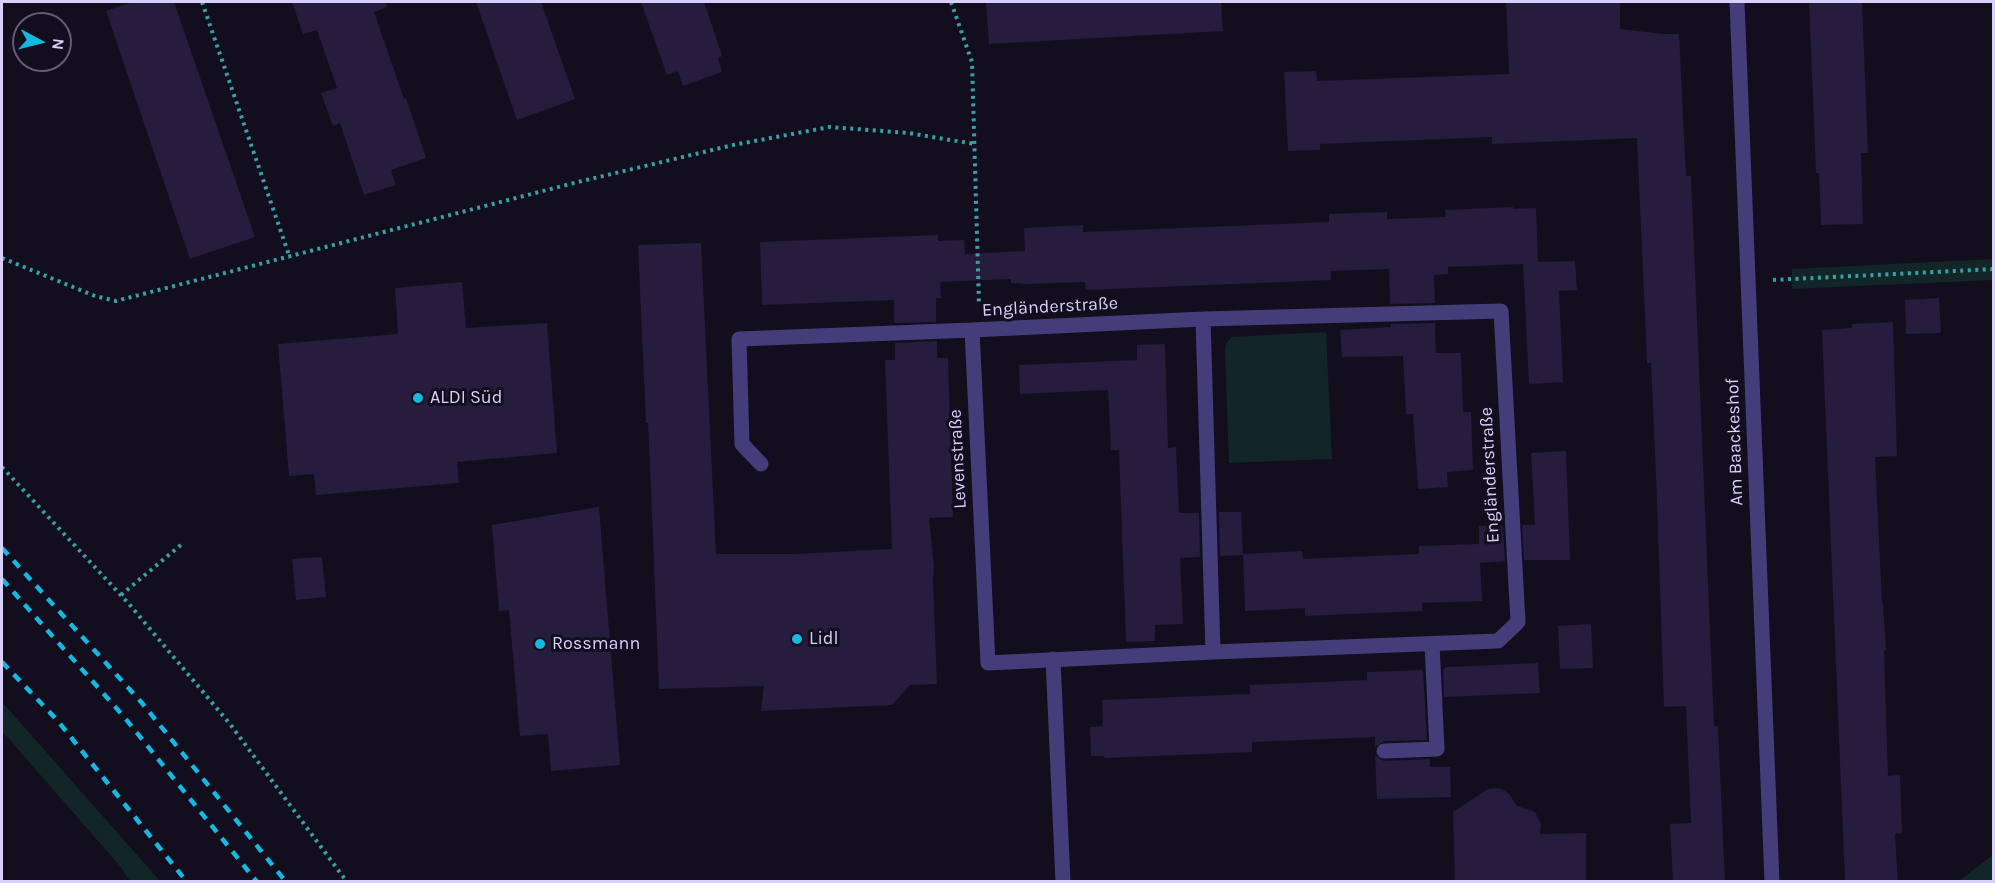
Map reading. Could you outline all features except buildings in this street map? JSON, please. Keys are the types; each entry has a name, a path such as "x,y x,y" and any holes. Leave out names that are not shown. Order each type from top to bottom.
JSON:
{"street":[{"name":"Am Baackeshof","path":"1737,2 1772,882"},
{"name":"Engländerstraße","path":"976,330 1203,319 1501,311 1518,622 1498,641 1053,659"},
{"path":"1203,319 1213,652"},
{"path":"761,464 742,444 739,339 976,330"},
{"name":"Levenstraße","path":"976,330 988,663 1053,659"},
{"path":"1384,751 1437,749 1432,644"},
{"path":"1053,659 1063,882"}],"path":[{"path":"202,2 290,258"},
{"path":"951,2 972,62 976,330"},
{"path":"2,258 95,296 116,301 290,258 419,222 733,145 830,127 908,133 975,144"},
{"path":"1793,279 1994,269"},
{"path":"2,467 121,595 230,724 347,882"},
{"path":"121,595 182,544"}],"green space":[{"path":"1993,259 1993,280 1792,289 1792,269"},
{"path":"1326,332 1332,459 1229,463 1225,349 1227,342 1232,337"},
{"path":"2,702 160,881 130,881 119,865 2,731"},
{"path":"1993,855 1993,881 1959,881 1960,880"}],"railway":[{"path":"2,548 142,703 286,882"},
{"path":"2,579 125,718 257,882"},
{"path":"2,662 57,720 187,882"}],"place":[{"name":"ALDI Süd","path":"418,398"},
{"name":"Lidl","path":"797,639"},
{"name":"Rossmann","path":"540,644"}]}
